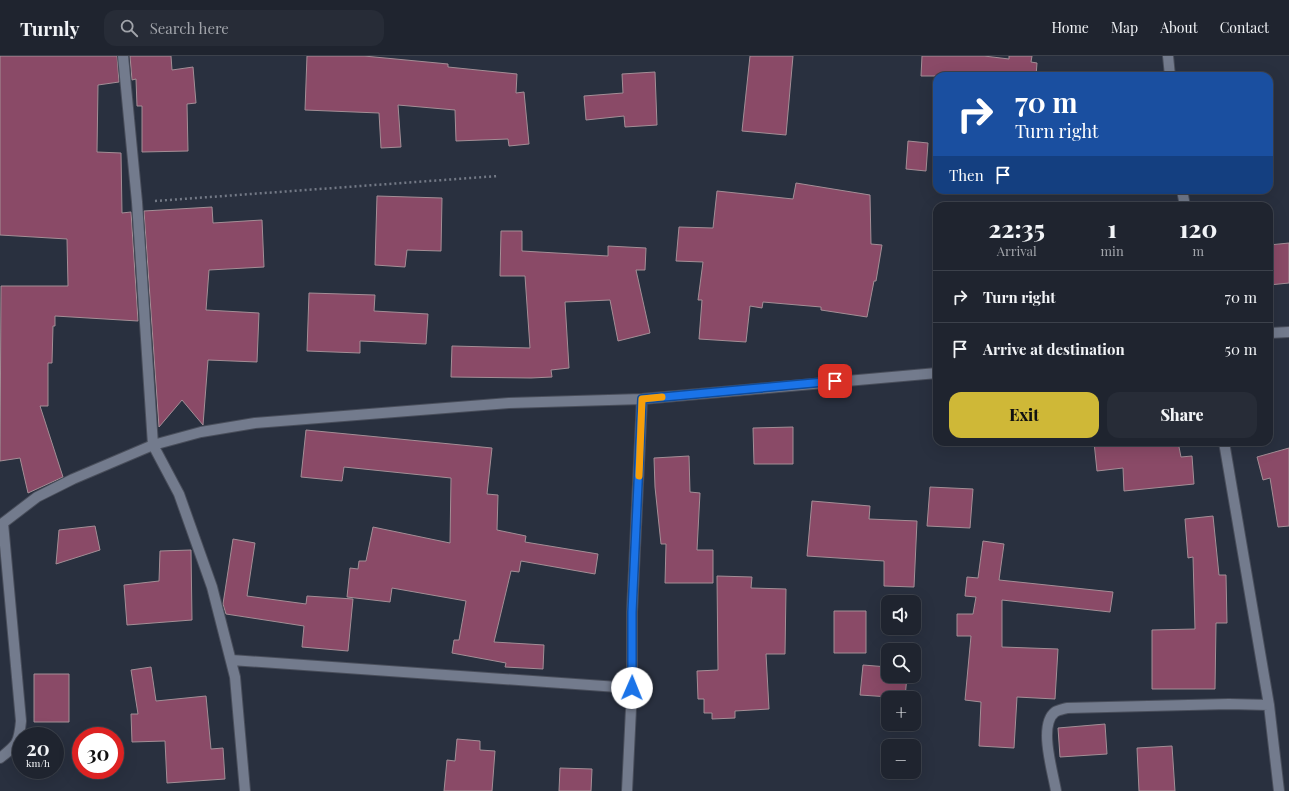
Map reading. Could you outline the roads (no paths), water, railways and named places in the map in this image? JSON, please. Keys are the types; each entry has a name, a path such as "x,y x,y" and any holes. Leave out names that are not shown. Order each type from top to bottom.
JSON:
{"street":[{"path":"123,56 137,202 153,445 179,494 212,587 235,676 245,791"},
{"path":"1168,56 1170,72"},
{"path":"1273,334 1289,332"},
{"path":"0,758 16,746 20,735 21,721 2,523 37,497 153,445 201,432 255,423 509,404 642,399 933,373"},
{"path":"628,791 632,688 632,612 642,399"},
{"path":"1225,446 1269,705 1279,791"},
{"path":"231,660 632,688"},
{"path":"1056,791 1046,736 1048,721 1055,712 1067,708 1229,704 1269,705"}]}
